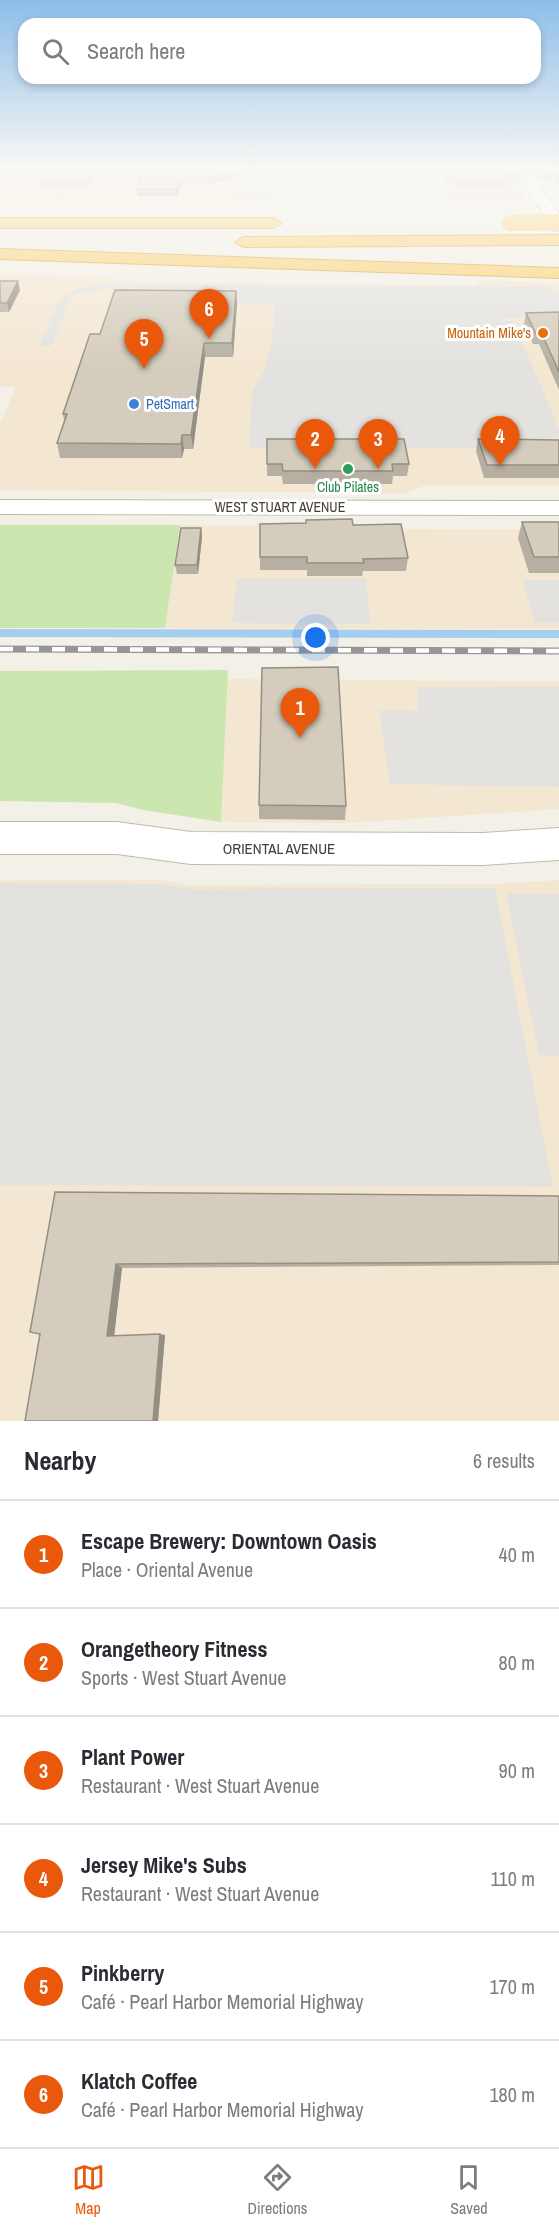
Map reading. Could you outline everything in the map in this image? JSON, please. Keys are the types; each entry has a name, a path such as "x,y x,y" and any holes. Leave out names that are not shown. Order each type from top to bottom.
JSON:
{"highway":[{"path":"226,242 559,240"},
{"path":"0,243 142,242"},
{"path":"0,254 559,273"}],"street":[{"name":"WEST STUART AVENUE","path":"0,507 559,508"},
{"name":"ORIENTAL AVENUE","path":"0,838 117,838 203,848 483,849 559,844"}],"shaded area":[{"path":"0,275 63,276 157,282 478,285 477,280 559,283 559,486 424,486 405,493 0,490 0,424 16,387 0,387"},
{"path":"99,285 551,286 555,294 559,294 559,318 499,318 500,321 513,321 559,429 559,438 542,438 547,448 249,448 252,392 265,369 272,342 274,304 117,303 120,289 93,290 78,294 71,299 51,346 38,347 61,298 77,289"},
{"path":"276,523 293,528 559,530 559,629 165,628 180,525 251,526"},
{"path":"237,578 366,578 370,624 232,623"},
{"path":"522,580 559,580 559,623 535,623"},
{"path":"227,679 559,681 559,809 349,823 221,822"},
{"path":"559,686 559,787 390,784 379,710 418,711 417,687"},
{"path":"0,880 160,880 189,885 496,884 559,880 559,1421 0,1421"},
{"path":"0,883 158,884 190,889 495,888 553,1187 0,1185"},
{"path":"506,893 559,894 559,1056 539,1055"}],"green space":[{"path":"0,525 180,525 165,628 0,628"},
{"path":"228,670 221,822 143,810 116,803 0,801 0,671"}],"building":[{"path":"0,281 18,281 7,303 0,303"},
{"path":"115,290 236,291 232,343 204,343 191,435 182,435 181,444 57,443 67,414 63,414 90,334 100,334"},
{"path":"559,312 559,372 542,334 536,334 526,313"},
{"path":"267,439 404,439 409,464 392,464 393,471 283,471 282,464 267,464"},
{"path":"478,439 559,440 559,465 487,465"},
{"path":"352,519 353,525 401,524 408,558 363,559 364,563 307,563 307,557 260,557 260,524"},
{"path":"522,522 559,522 559,557 534,557"},
{"path":"181,528 201,528 197,565 175,565"},
{"path":"338,667 346,806 259,805 262,668"},
{"path":"55,1192 559,1196 559,1262 116,1264 107,1336 160,1334 153,1421 25,1421 40,1334 30,1332"}],"waterway":[{"path":"0,633 559,634"}],"railway":[{"path":"0,649 559,651"}],"place":[{"name":"Mountain Mike's","path":"543,333"},
{"name":"Klatch Coffee","path":"209,339"},
{"name":"Pinkberry","path":"144,369"},
{"name":"PetSmart","path":"134,404"},
{"name":"Jersey Mike's Subs","path":"500,466"},
{"name":"Orangetheory Fitness","path":"315,469"},
{"name":"Club Pilates","path":"348,469"},
{"name":"Plant Power","path":"378,469"},
{"name":"Escape Brewery: Downtown Oasis","path":"300,738"}]}
